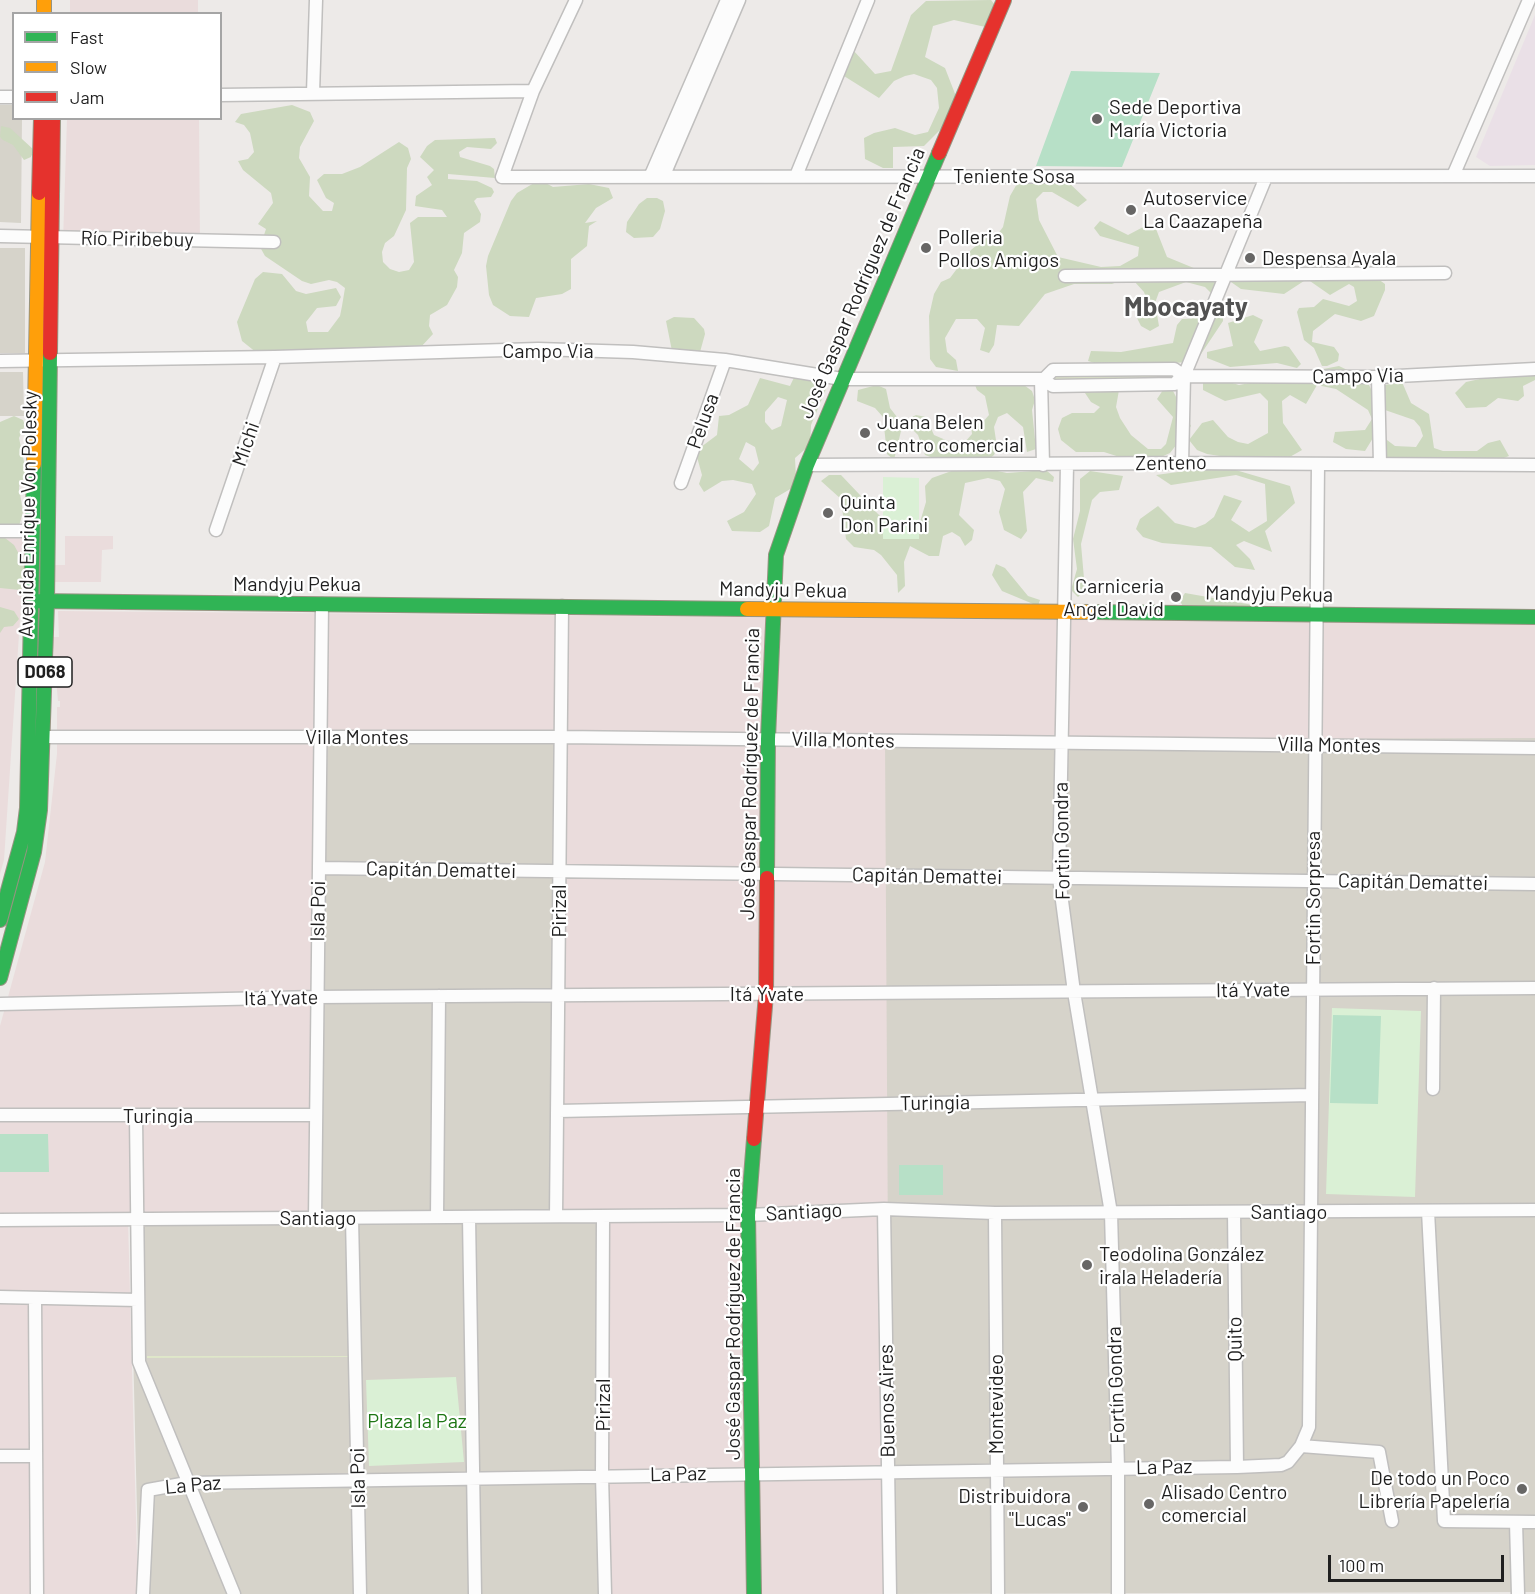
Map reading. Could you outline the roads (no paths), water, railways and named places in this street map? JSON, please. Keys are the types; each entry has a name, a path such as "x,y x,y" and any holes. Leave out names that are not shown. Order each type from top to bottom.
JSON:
{"street":[{"path":"313,93 316,0"},
{"path":"222,95 533,91 576,0"},
{"path":"658,175 727,0"},
{"path":"658,175 739,0"},
{"path":"796,176 868,0"},
{"name":"José Gaspar Rodríguez de Francia","path":"754,1594 748,1215 766,994 768,739 776,555 779,538 842,379 1004,0"},
{"path":"1453,176 1529,0"},
{"name":"Teniente Sosa","path":"533,91 502,177 658,175 1535,176"},
{"name":"Avenida Enrique Von Polesky","path":"0,920 24,832 27,808 41,120"},
{"name":"Avenida Enrique Von Polesky","path":"0,978 38,833 47,602 53,120"},
{"path":"1182,463 1182,376 1266,177"},
{"name":"Río Piribebuy","path":"0,236 274,242"},
{"path":"1065,276 1445,273"},
{"name":"Campo Via","path":"0,361 275,357 538,349 633,352 725,360 842,379 1042,379 1053,370 1174,369 1182,376 1378,376 1535,369"},
{"name":"Michi","path":"216,530 275,357"},
{"name":"Pelusa","path":"681,483 725,360"},
{"path":"1378,376 1380,464"},
{"path":"1042,379 1043,465"},
{"name":"Zenteno","path":"807,465 1182,463 1535,465"},
{"name":"Fortin Sorpresa","path":"1301,1446 1309,1427 1309,1212 1318,464"},
{"name":"Fortin Gondra","path":"1067,465 1059,878 1074,992 1111,1213"},
{"path":"0,531 32,531"},
{"name":"Mandyju Pekua","path":"31,601 562,606 774,611 1063,610 1535,617"},
{"name":"Isla Poi","path":"315,1218 322,604"},
{"name":"Pirizal","path":"556,1216 562,606"},
{"name":"Villa Montes","path":"43,737 560,737 1535,748"},
{"name":"Capitán Demattei","path":"319,868 1535,884"},
{"path":"1433,1089 1434,988"},
{"name":"Itá Yvate","path":"0,1004 317,997 1535,988"},
{"path":"437,1217 439,996"},
{"name":"Turingia","path":"558,1111 1312,1095"},
{"name":"Turingia","path":"0,1115 136,1117 316,1115"},
{"path":"136,1117 139,1362 234,1594"},
{"name":"Santiago","path":"0,1220 748,1215 884,1209 994,1213 1535,1210"},
{"name":"Buenos Aires","path":"884,1209 890,1594"},
{"path":"1428,1211 1444,1521 1535,1522"},
{"name":"Quito","path":"1234,1212 1237,1467"},
{"name":"Montevideo","path":"994,1213 998,1594"},
{"name":"Fortín Gondra","path":"1111,1213 1118,1468 1118,1594"},
{"name":"Pirizal","path":"603,1216 602,1475 605,1594"},
{"path":"469,1217 475,1594"},
{"name":"Isla Poi","path":"352,1218 360,1594"},
{"path":"0,1297 138,1299"},
{"path":"35,1298 37,1594"},
{"path":"1301,1446 1379,1452 1392,1521"},
{"name":"La Paz","path":"143,1594 148,1490 187,1483 752,1472 1237,1467 1281,1465 1288,1462 1301,1446"},
{"path":"0,1456 36,1455"},
{"path":"1516,1522 1518,1594"}],"place":[{"name":"Sede Deportiva María Victoria","path":"1097,119"},
{"name":"Autoservice La Caazapeña","path":"1131,210"},
{"name":"Polleria Pollos Amigos","path":"926,248"},
{"name":"Despensa Ayala","path":"1250,258"},
{"name":"Juana Belen centro comercial","path":"865,433"},
{"name":"Quinta Don Parini","path":"828,513"},
{"name":"Carniceria Angel David","path":"1176,597"},
{"name":"Teodolina González irala Heladería","path":"1087,1265"},
{"name":"De todo un Poco Librería Papelería","path":"1522,1489"},
{"name":"Alisado Centro comercial","path":"1149,1504"},
{"name":"Distribuidora \"Lucas\"","path":"1083,1507"}],"district":[{"name":"Mbocayaty","path":"1186,307"}],"park label":[{"name":"Plaza la Paz","path":"417,1421"}]}
